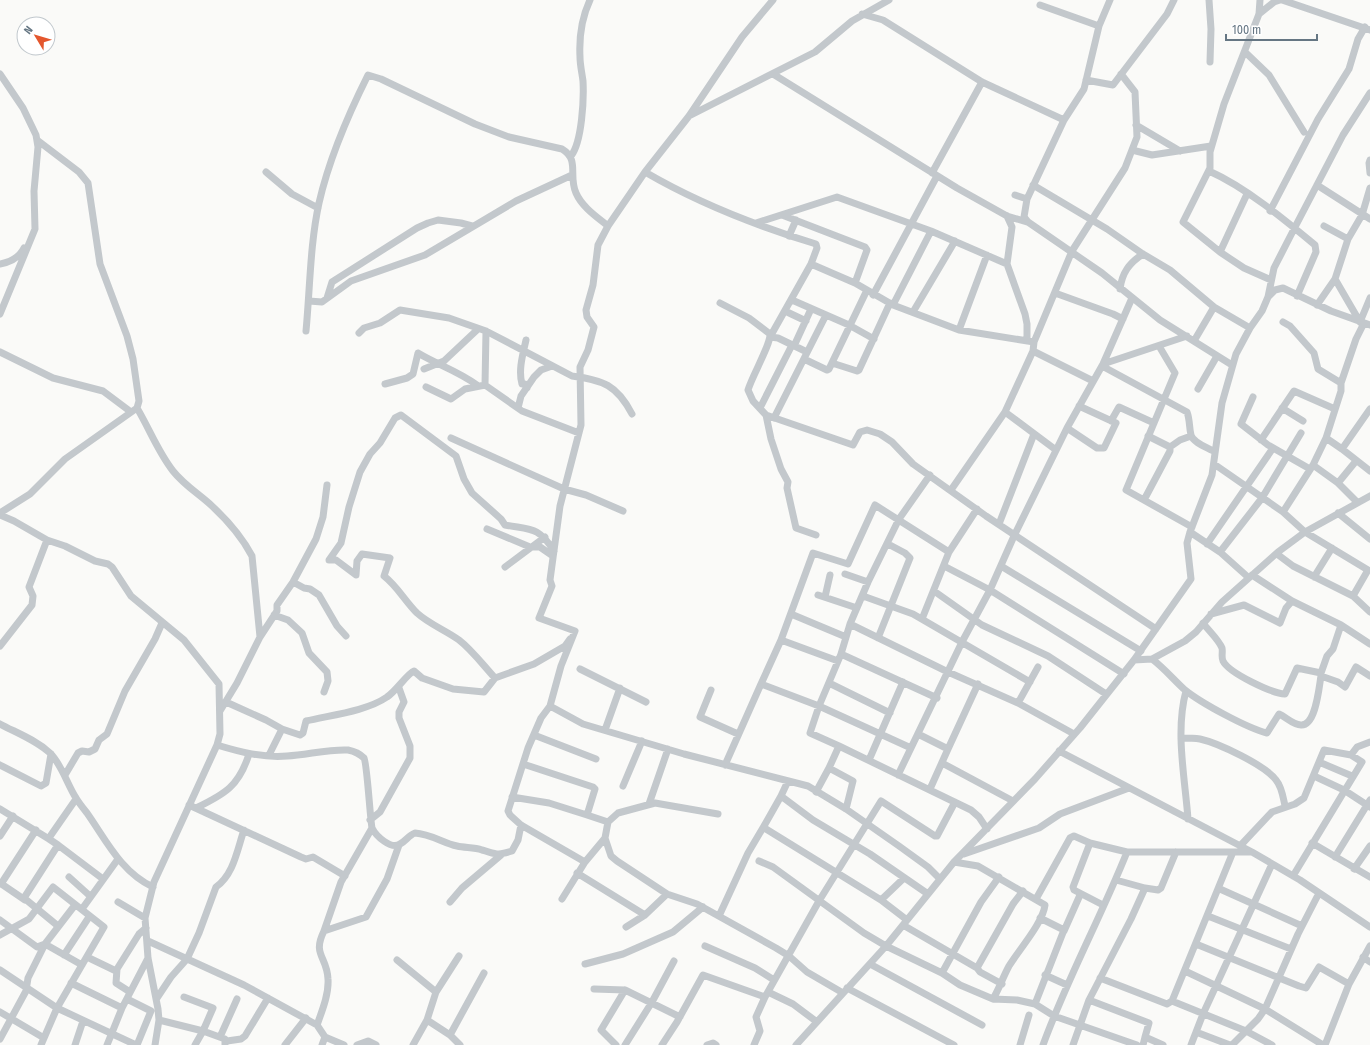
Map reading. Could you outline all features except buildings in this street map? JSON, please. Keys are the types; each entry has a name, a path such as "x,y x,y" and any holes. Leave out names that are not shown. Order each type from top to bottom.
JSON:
{"street":[{"path":"590,0 586,8 581,38 580,57 583,89 577,143 571,156 572,176 576,194 590,211 608,226"},
{"path":"585,862 521,825 510,815 508,811 534,735 541,718 550,706 561,666 575,631 539,618 552,586 550,580 560,506 581,425 582,400 580,367 593,335 594,327 587,317 586,310 593,285 598,245 608,226 645,172 689,116 742,37 773,0"},
{"path":"689,116 820,49 840,30 862,14 889,0"},
{"path":"1028,222 1024,216 1027,199 1064,120 1084,89 1099,26 1110,0"},
{"path":"1086,80 1113,85 1166,14 1174,0"},
{"path":"1209,0 1211,29 1210,62"},
{"path":"1260,0 1259,14 1224,104 1211,146 1209,171 1183,222 1220,252 1244,268 1271,280"},
{"path":"1259,14 1274,2 1281,0 1367,29 1358,39 1349,69 1318,119 1270,211"},
{"path":"1040,5 1099,26"},
{"path":"862,14 883,20 982,82 1064,120"},
{"path":"1245,52 1269,75 1304,132"},
{"path":"0,74 23,108 37,140 38,167 34,191 35,229 0,314"},
{"path":"773,74 906,158 1007,216 1028,222 1072,251 1160,320 1232,364"},
{"path":"1031,342 1055,293 1072,251 1125,168 1137,137 1135,92 1121,74"},
{"path":"306,331 314,236 318,208 332,160 368,75 381,79 475,124 509,136 562,149 571,156"},
{"path":"770,337 778,338 793,345 827,370 832,363 849,325 911,224 982,82"},
{"path":"796,1045 886,946 954,862 987,829 1074,734 1124,674 1191,579 1188,558 1191,529 1214,464 1222,403 1232,364 1250,328 1262,311 1268,297 1274,268 1343,135 1370,93"},
{"path":"1136,125 1180,151"},
{"path":"37,140 79,172 88,183 100,264 127,336 133,359 139,401 134,410 65,459 30,494 0,514 47,540 65,546 95,561 108,564 112,567 131,596 184,640 219,684 220,734 217,746 192,806 153,887 145,918 148,941 148,958 157,998 159,1020 155,1045"},
{"path":"1132,150 1152,155 1211,146"},
{"path":"1370,160 1370,173"},
{"path":"1209,171 1221,176 1247,194 1316,247 1298,296"},
{"path":"266,172 292,194 318,208"},
{"path":"645,172 681,193 789,236 816,244 817,248 811,264 770,337 752,376 748,390 753,401 766,415 771,439 781,469 788,482 787,488 796,528 816,535"},
{"path":"309,301 322,302 352,281 425,255 516,201 572,176"},
{"path":"1033,185 1180,277 1214,307 1250,328"},
{"path":"1317,185 1370,219"},
{"path":"1317,305 1335,279 1348,239 1362,215 1368,201 1370,188"},
{"path":"1220,252 1247,194"},
{"path":"1016,195 1027,199"},
{"path":"756,222 837,197 911,224 1007,264"},
{"path":"782,215 867,250 855,283"},
{"path":"951,490 1005,412 1033,351 1025,314 1007,264 1012,226 1007,216"},
{"path":"327,298 332,282 417,228 438,220 472,226"},
{"path":"789,236 796,220"},
{"path":"1324,226 1348,239"},
{"path":"832,363 857,371 862,366 891,304 931,232"},
{"path":"913,312 955,242"},
{"path":"0,264 12,261 19,256 24,248"},
{"path":"1120,290 1126,269 1132,262 1143,254"},
{"path":"959,330 987,256"},
{"path":"811,264 855,283 891,304 959,330 1031,342"},
{"path":"1335,279 1364,323"},
{"path":"1268,297 1279,288 1283,288 1317,305 1364,323"},
{"path":"1055,293 1123,319"},
{"path":"898,775 962,642 990,590 1014,536 1056,450 1102,365 1132,298"},
{"path":"1283,512 1312,467 1326,438 1336,409 1341,383 1356,339 1364,323 1370,298"},
{"path":"792,300 849,325 874,339"},
{"path":"720,303 766,330 770,337"},
{"path":"1102,365 1159,346 1190,339 1214,307"},
{"path":"760,408 811,309"},
{"path":"359,333 364,328 380,323 400,310 454,319 486,331 572,376 587,377 609,385 621,397 632,414"},
{"path":"785,311 806,321"},
{"path":"774,418 826,315"},
{"path":"1283,322 1290,326 1314,353 1318,369 1341,383"},
{"path":"424,369 444,361 478,329"},
{"path":"485,385 486,331"},
{"path":"526,340 521,379 522,384 527,388"},
{"path":"1159,346 1175,373 1165,400 1148,436 1126,490 1191,529 1250,577 1292,601 1341,625 1370,644"},
{"path":"1033,351 1093,381"},
{"path":"0,352 53,378 103,391 134,410 173,472 190,489 211,505 247,546 252,556 260,637"},
{"path":"385,384 407,378 413,374 418,353 436,364 453,370 477,385"},
{"path":"1198,389 1217,356"},
{"path":"1102,365 1187,412 1190,419 1191,436 1194,440 1215,452"},
{"path":"518,408 521,396 541,370 553,366"},
{"path":"426,387 451,399 465,389 477,385 485,385 518,408 579,434"},
{"path":"1261,440 1294,391 1336,409"},
{"path":"1254,397 1241,424 1273,448 1312,467 1338,484 1357,502"},
{"path":"1067,428 1100,449 1104,448 1116,423 1079,406"},
{"path":"1111,421 1119,407 1154,423"},
{"path":"1282,408 1302,422"},
{"path":"1342,449 1370,409"},
{"path":"1005,412 1056,450"},
{"path":"495,678 465,645 426,621 416,612 391,582 384,576 390,558 362,554 357,561 356,575 336,560 329,560 341,543 349,507 360,472 370,454 380,442 395,418 401,415 456,456 464,479 472,493 501,519 505,525 525,528 538,532 545,537 554,553"},
{"path":"766,415 852,445 860,432 867,430 872,431 892,442 914,464 976,509 1014,536 1156,630"},
{"path":"1220,552 1262,498 1288,456 1300,432"},
{"path":"999,524 1034,434"},
{"path":"1148,436 1170,447"},
{"path":"1144,500 1170,451 1170,447 1180,440 1191,436"},
{"path":"451,438 564,489 586,495 623,511"},
{"path":"1326,438 1370,471"},
{"path":"1208,544 1273,448"},
{"path":"1338,484 1356,461"},
{"path":"1214,464 1283,512 1306,532 1369,568 1353,596"},
{"path":"930,475 899,519 868,582 850,624 838,661 819,706 810,733 930,789 976,813 987,829"},
{"path":"220,712 260,637 274,615 277,605 293,582 316,539 323,517 327,485"},
{"path":"1134,660 1152,659 1185,641 1250,577 1277,554 1306,532 1370,496"},
{"path":"725,765 781,640 813,553 848,564 875,505 950,552"},
{"path":"922,619 950,552 976,509"},
{"path":"1338,513 1370,539"},
{"path":"488,529 530,547 540,547 554,553"},
{"path":"505,567 545,537"},
{"path":"0,646 32,605 33,596 29,587 47,540"},
{"path":"878,638 910,558 905,553 888,544"},
{"path":"1314,577 1332,548"},
{"path":"1277,554 1284,561 1353,596 1370,612"},
{"path":"944,566 990,590 1124,674"},
{"path":"1001,566 1141,651"},
{"path":"845,574 868,582"},
{"path":"830,575 822,596 857,608"},
{"path":"293,582 304,588 310,589 319,595 337,626 346,636"},
{"path":"934,590 975,620 1004,636 1048,656 1106,694"},
{"path":"863,596 892,606 922,619 1030,682"},
{"path":"1211,614 1244,605 1280,623 1286,608 1292,601"},
{"path":"791,614 846,637"},
{"path":"274,615 288,620 302,633 309,653 327,672 328,681 324,692"},
{"path":"64,775 78,753 82,751 89,752 95,748 99,740 107,734 125,691 155,639 162,623"},
{"path":"1203,623 1222,648 1222,660 1229,669 1275,693 1285,694 1297,668 1321,673 1327,656 1333,649 1341,625"},
{"path":"850,624 948,672 1018,703 1074,734"},
{"path":"226,702 282,729 300,735 303,733 306,721 376,703 400,688 410,673 414,671 422,678 453,689 484,692 495,678 534,664 565,646 573,636"},
{"path":"781,640 838,661"},
{"path":"840,654 936,698"},
{"path":"1152,659 1163,667 1186,691 1253,729 1266,733 1279,714 1299,725 1307,724 1310,721 1315,709 1321,676 1338,682 1345,687 1356,667 1370,676"},
{"path":"1018,703 1038,667"},
{"path":"580,669 646,702"},
{"path":"869,760 903,682"},
{"path":"829,683 890,713"},
{"path":"761,684 819,706 911,748"},
{"path":"930,789 978,684"},
{"path":"370,820 380,812 410,758 410,746 399,712 404,702 400,688"},
{"path":"605,730 620,688"},
{"path":"711,690 700,717 738,734"},
{"path":"1186,691 1182,706 1181,738 1188,819"},
{"path":"550,706 583,724 725,765 808,786 868,824 928,867 940,879"},
{"path":"0,724 37,743 51,754 76,799 118,859 142,882 153,887"},
{"path":"269,755 282,729"},
{"path":"918,734 948,749"},
{"path":"534,735 596,759"},
{"path":"1181,738 1200,739 1236,753 1258,766 1276,779 1283,793 1285,806"},
{"path":"623,786 642,741"},
{"path":"1351,755 1357,747 1370,742"},
{"path":"217,746 249,754 285,756 344,750 355,752 364,758 366,764 370,820 375,834 383,840 394,846 399,845 416,833 426,834 457,846 483,850 491,854 501,855"},
{"path":"816,792 830,768 839,746"},
{"path":"649,804 668,749"},
{"path":"1240,846 1272,812 1285,806 1295,804 1304,798 1325,749 1351,755 1366,762 1352,776 1293,876"},
{"path":"1059,751 1252,852 1293,876 1370,927"},
{"path":"0,765 41,786 46,783 51,754"},
{"path":"192,806 228,791 244,769 249,754"},
{"path":"1319,762 1352,776"},
{"path":"942,763 1013,800"},
{"path":"523,764 593,787 595,789 587,815"},
{"path":"830,768 853,781 846,809"},
{"path":"1314,776 1369,804 1335,857"},
{"path":"719,916 748,853 788,781"},
{"path":"962,855 1039,828 1060,814 1129,788"},
{"path":"512,796 549,803 608,822"},
{"path":"781,796 813,820 854,844 928,894"},
{"path":"49,839 76,799"},
{"path":"754,1045 760,1031 756,1017 766,994 819,901 881,801 935,836 955,802"},
{"path":"562,899 577,873 605,838 608,822 618,813 640,808 649,804 663,803 718,814"},
{"path":"192,806 301,857 306,859 313,857 345,876"},
{"path":"0,810 36,830 103,878"},
{"path":"0,836 13,816"},
{"path":"450,902 462,888 501,855 512,851 518,840 521,825"},
{"path":"764,826 766,829 881,900 905,922 952,955 977,968 980,972 1002,984"},
{"path":"317,1025 329,980 319,949 319,943 345,876 372,828"},
{"path":"36,830 1,884 25,900 58,926"},
{"path":"157,998 187,959 200,933 216,887 222,883 233,868 244,830"},
{"path":"1036,899 1070,838 1074,836 1090,843 1127,852 1252,852"},
{"path":"605,838 613,858 640,878 667,894 704,907 789,956 807,972 954,1045"},
{"path":"1090,843 1073,887 1075,892 1103,905"},
{"path":"1312,843 1370,877"},
{"path":"25,900 25,897 58,845"},
{"path":"324,931 366,917 387,879 399,845"},
{"path":"1354,869 1370,846"},
{"path":"1043,1045 1067,985 1103,905 1116,880 1127,852"},
{"path":"1116,880 1158,890 1161,888 1176,852"},
{"path":"1100,978 1167,1004 1172,1001 1220,889 1233,852"},
{"path":"0,1039 27,989 28,978 45,944 58,926 90,896 118,859"},
{"path":"759,861 773,867 819,901 886,946 942,973 960,985 993,1000 1017,1000 1034,1004 1054,1016 1137,1045"},
{"path":"954,862 978,866 1045,905 1040,918 1025,945 1010,966 993,1000"},
{"path":"1191,1045 1203,1014 1272,864"},
{"path":"577,873 645,915"},
{"path":"69,877 90,896"},
{"path":"942,973 981,902 999,877"},
{"path":"881,900 904,878"},
{"path":"0,934 29,919 53,887 89,917 104,927 57,1008 42,1043 12,1018 0,1012"},
{"path":"1073,1045 1088,1000 1131,919 1145,888"},
{"path":"1220,889 1302,926"},
{"path":"977,968 1013,904 1023,892"},
{"path":"1196,1032 1231,1045 1246,1031 1265,1009 1291,949 1319,893"},
{"path":"626,927 645,915 667,894"},
{"path":"1034,1004 1080,895"},
{"path":"118,902 145,918"},
{"path":"585,964 623,954 673,932 704,907"},
{"path":"1208,916 1291,949"},
{"path":"64,955 89,917"},
{"path":"1040,918 1064,931"},
{"path":"0,920 13,928 37,947 45,944"},
{"path":"0,970 57,1008 136,1045 151,1010 129,995 116,983 117,969 140,934 146,928"},
{"path":"148,941 268,998 306,1018 317,1025 325,1037 344,1045"},
{"path":"45,944 82,965"},
{"path":"1196,944 1306,988 1319,967 1349,984"},
{"path":"705,946 755,968 774,980"},
{"path":"1185,971 1265,1009 1324,1045 1349,984 1370,946"},
{"path":"413,1045 427,1020 436,992 459,956"},
{"path":"87,957 114,970 117,969"},
{"path":"1363,957 1370,962"},
{"path":"107,1045 122,1008 148,958"},
{"path":"397,960 436,992"},
{"path":"625,1045 652,1002 674,961"},
{"path":"870,964 982,1025"},
{"path":"450,1035 484,973"},
{"path":"662,1045 680,1017 703,975 766,994 793,1004 817,1022"},
{"path":"1045,975 1067,985"},
{"path":"71,984 122,1008"},
{"path":"594,989 626,990 680,1017"},
{"path":"616,1045 601,1031 626,990"},
{"path":"184,997 213,1008 195,1045"},
{"path":"159,1020 203,1031 220,1037 226,1043 241,1039 245,1036 268,998"},
{"path":"220,1037 237,999"},
{"path":"1088,1000 1149,1023 1143,1045"},
{"path":"1172,1001 1246,1031 1269,1044"},
{"path":"1020,1045 1029,1015"},
{"path":"285,1045 306,1018"},
{"path":"427,1020 450,1035 460,1045"},
{"path":"75,1045 83,1021"},
{"path":"322,1045 325,1037"},
{"path":"1145,1037 1163,1045"},
{"path":"357,1045 368,1041 376,1045"},
{"path":"707,1045 713,1043 716,1045"}]}
